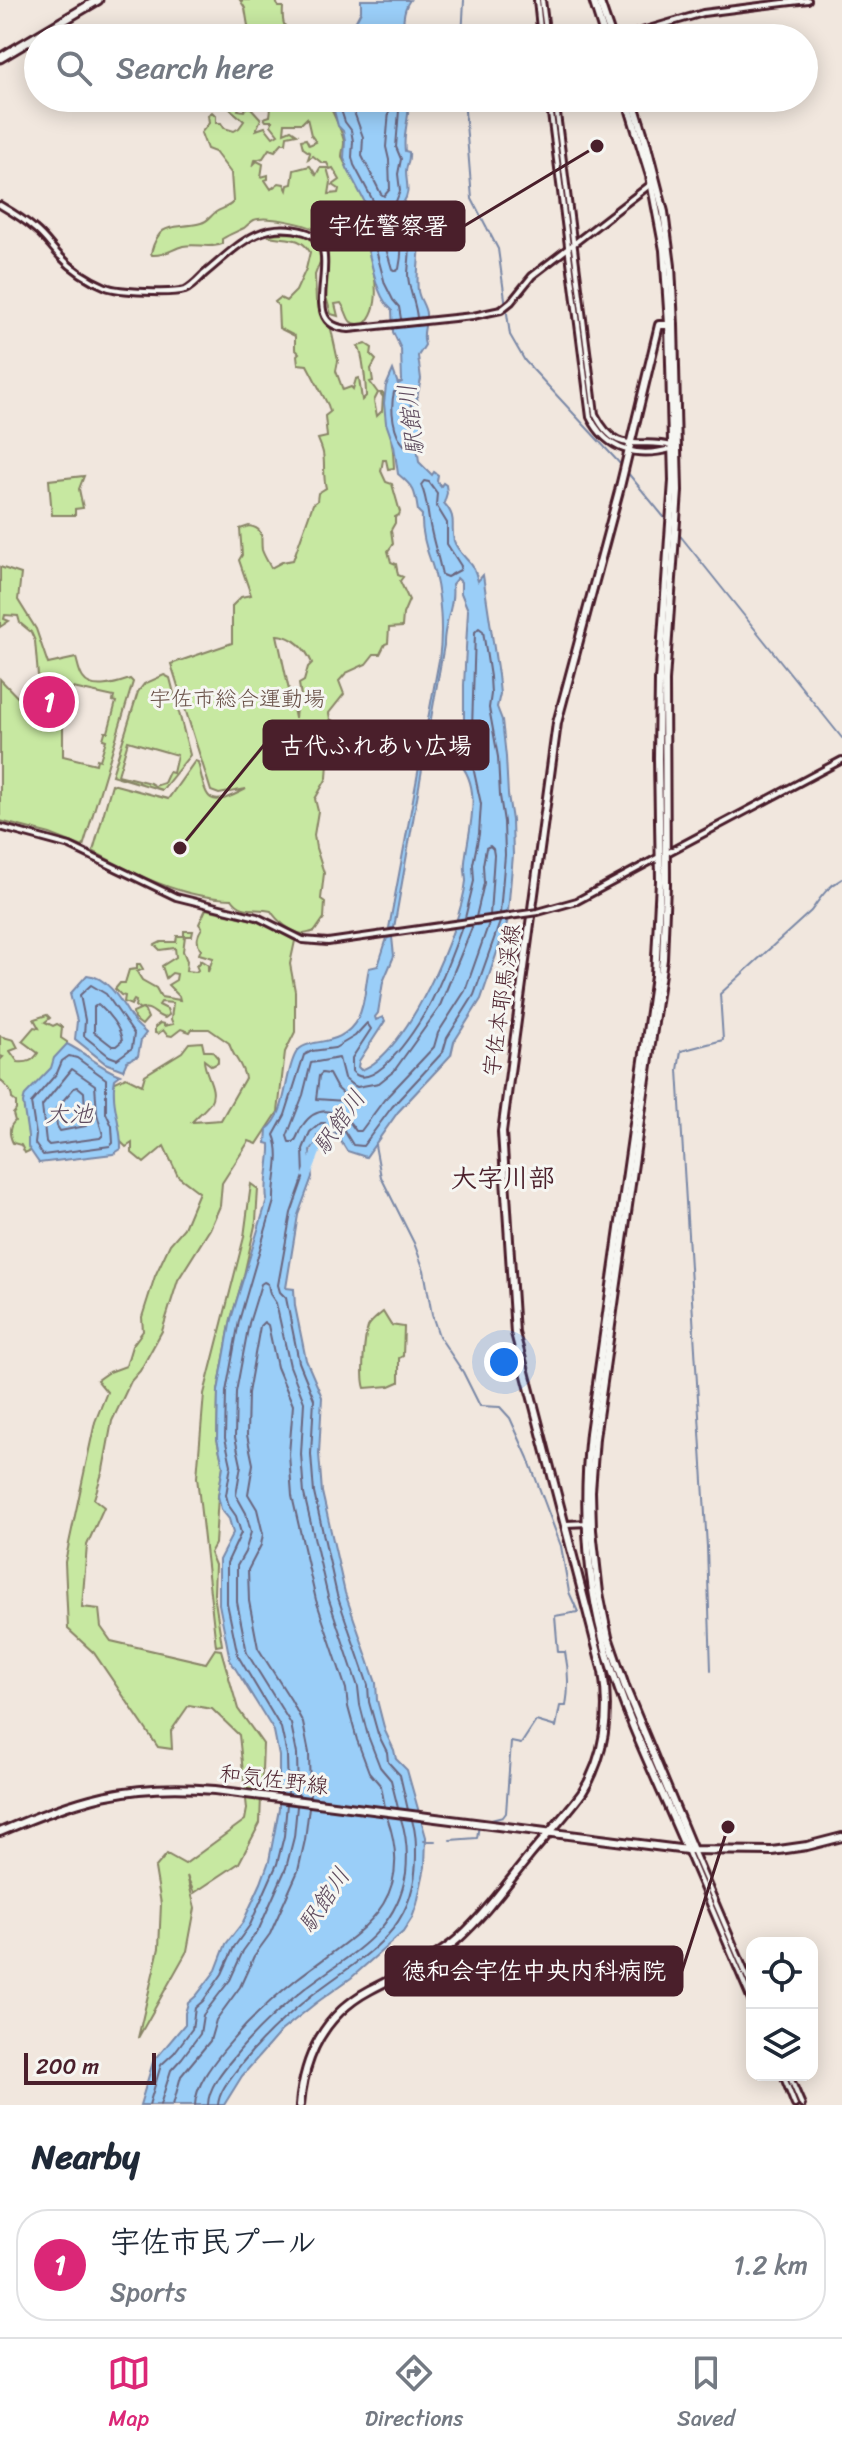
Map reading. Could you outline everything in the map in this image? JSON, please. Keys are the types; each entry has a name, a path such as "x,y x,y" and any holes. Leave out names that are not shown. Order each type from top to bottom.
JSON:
{"highway":[{"path":"57,24 98,0"},
{"path":"0,58 24,44"}],"main road":[{"path":"596,0 602,24"},
{"path":"596,0 606,24"},
{"path":"631,112 654,183"},
{"path":"636,112 668,241 678,491 664,689 663,855 655,976 586,1478 594,1599 604,1643 690,1850"},
{"path":"663,855 658,708 671,525 672,324"},
{"name":"宇佐本耶馬渓線","path":"300,2105 308,2060 316,2042 333,2019 363,1994 424,1963 453,1943 493,1903 582,1793 594,1771 605,1727 606,1692 601,1663 514,1328 502,1125 555,734 659,325 672,324"},
{"path":"606,1692 623,1690"},
{"name":"和気佐野線","path":"0,1832 69,1804 124,1791 185,1788 549,1832"},
{"path":"549,1832 690,1850 765,1851 807,1846 842,1837"}],"street":[{"path":"540,0 543,24"},
{"path":"666,24 703,13 808,0"},
{"path":"554,112 594,411 614,438 629,448 670,444 673,447"},
{"path":"0,205 34,228 76,269 104,286 124,291 184,290 258,232 305,232 317,238 325,252 322,302 325,316 335,327 349,329 494,313 511,302 530,277 654,183"},
{"path":"0,827 70,846 176,897 257,917 303,940 328,942 538,912 577,901 842,760"},
{"path":"564,1524 588,1523"},
{"path":"690,1850 746,1975"},
{"path":"690,1850 746,1987"},
{"path":"785,2081 795,2105"},
{"path":"792,2081 802,2105"}],"green space":[{"path":"240,0 276,0 278,7 283,7 284,24 248,24"},
{"path":"212,112 216,123 234,131 244,121 234,112 255,112 261,119 256,130 265,127 273,137 278,134 271,125 272,121 264,118 270,116 270,112 332,112 343,139 343,160 365,201 366,215 361,231 369,253 376,292 371,315 364,324 353,323 341,303 335,304 338,316 331,314 327,300 323,300 328,261 326,243 321,233 307,226 277,219 254,220 222,239 222,244 183,246 152,255 155,242 164,230 204,222 233,202 231,173 215,152 207,149 201,133 209,123 208,115","holes":["307,118 316,142 309,145 306,139 301,140 303,148 310,153 308,159 313,156 327,163 330,169 333,168 340,180 333,185 339,189 338,193 329,194 331,182 327,168 320,168 316,175 310,166 294,170 292,184 288,185 287,190 284,184 279,183 271,189 265,180 268,175 261,177 263,164 257,161 254,164 255,160 263,158 269,149 275,151 286,143 287,136 297,134 291,130 284,133 285,123 302,123"]},
{"path":"270,234 308,234 315,238 322,257 315,275 316,301 324,305 325,318 331,329 338,361 336,371 343,390 353,389 359,378 362,400 366,396 363,362 358,346 366,344 372,348 371,355 376,360 371,369 373,381 370,382 378,393 374,401 377,416 382,411 383,397 380,393 385,397 393,451 394,468 388,469 386,460 383,460 381,471 386,482 392,484 400,512 391,530 393,544 388,551 398,575 403,577 400,581 409,600 402,627 389,628 388,643 380,654 374,654 366,664 346,673 339,681 344,694 329,713 330,719 335,722 330,734 332,761 328,763 327,778 315,799 318,811 314,835 324,873 321,899 325,902 324,918 315,931 303,934 285,926 271,911 240,907 232,899 177,890 93,851 112,784 168,799 195,761 198,762 210,798 223,799 246,789 219,794 211,791 171,664 232,643 232,606 241,597 251,595 239,560 242,555 240,529 249,526 258,529 262,550 271,568 293,560 318,493 326,488 323,453 318,439 327,437 325,416 330,412 307,365 298,364 295,336 279,328 275,302 280,298 286,301 296,291 310,252 302,243","holes":["277,635 299,644 312,663 304,681 299,684 301,696 297,700 295,718"]},
{"path":"84,476 79,489 83,508 75,509 75,515 52,515 49,480"},
{"name":"宇佐市総合運動場","path":"0,567 21,574 18,600 36,629 48,664 76,658 82,676 92,685 130,679 133,682 83,847 50,834 0,821 0,679 25,705 38,708 44,696 41,695 44,684 38,676 35,641 31,632 20,623 18,616 5,615 4,619 9,621 0,627","holes":["73,688 114,697 113,701 116,702 103,739 106,740 100,760 97,759 96,764 63,756 63,724"]},
{"name":"宇佐市総合運動場","path":"164,675 170,678 190,755 162,790 112,775 138,692 144,684","holes":["128,741 177,755 173,773 169,772 164,783 155,786 118,775"]},
{"path":"206,909 265,923 295,941 290,964 295,991 295,1032 285,1052 278,1112 257,1144 249,1141 222,1183 220,1206 210,1229 178,1280 162,1331 131,1381 112,1421 94,1499 104,1507 87,1545 82,1607 99,1609 101,1627 111,1641 206,1663 215,1649 221,1650 238,1709 263,1744 260,1823 239,1863 194,1893 187,1876 195,1908 187,1951 138,2038 159,1948 161,1904 155,1868 167,1854 185,1864 245,1820 247,1809 239,1735 212,1709 189,1705 171,1731 172,1749 158,1747 94,1653 68,1629 65,1562 95,1422 107,1392 97,1380 126,1366 132,1346 143,1331 142,1317 155,1276 170,1244 184,1228 199,1192 178,1176 164,1146 144,1163 132,1153 132,1143 126,1147 118,1139 111,1084 126,1077 142,1085 145,1075 182,1052 189,1043 202,1042 204,1051 212,1051 218,1063 212,1066 204,1060 212,1098 192,1122 221,1120 245,1078 229,1043 209,1029 192,1029 190,1032 181,1029 172,1036 163,1030 155,1033 155,1027 160,1023 164,1026 173,1024 173,1003 161,1002 159,1005 167,1009 169,1015 165,1018 149,1009 142,1009 148,1018 142,1025 134,1019 133,1013 140,1010 135,1006 136,1001 131,1005 124,1002 125,996 115,989 120,983 125,983 129,970 137,969 137,964 140,964 143,969 137,972 142,980 156,988 161,997 180,1000 168,985 176,980 177,974 172,973 166,978 162,966 176,957 175,948 160,950 155,945 176,942 177,936 184,936 184,931 193,931 192,936 185,936 183,951 187,961 186,971 196,972 200,960 208,965 208,972 213,958 199,954 201,949 198,942 202,928 199,924"},
{"path":"47,1015 50,1018 45,1022 62,1027 61,1038 67,1042 67,1050 31,1150 25,1153 21,1145 13,1143 11,1137 16,1102 0,1079 0,1060 3,1057 0,1056 0,1036 14,1040 18,1048 10,1051 18,1062 30,1061 38,1053 22,1041 34,1027 39,1028 34,1019"},
{"path":"251,1184 258,1189 256,1221 231,1319 218,1391 217,1439 223,1466 215,1544 210,1553 215,1565 214,1594 222,1645 216,1646 197,1477 204,1394 244,1237"},
{"path":"383,1312 391,1325 404,1327 399,1382 365,1388 363,1367 368,1327"}],"water":[{"path":"361,0 410,0 403,24 354,24 361,11"},
{"path":"334,112 408,112 404,144 409,155 407,191 403,203 415,214 419,225 418,291 426,314 425,345 418,356 421,379 417,397 422,429 417,445 419,462 432,475 434,472 438,475 437,481 441,486 443,483 446,485 444,503 452,518 455,544 473,567 478,581 483,575 498,675 500,694 497,707 502,720 512,820 513,855 507,923 481,999 454,1042 451,1055 398,1112 366,1157 347,1151 335,1132 324,1130 317,1136 317,1142 310,1151 312,1177 298,1215 286,1288 294,1289 306,1360 322,1397 319,1454 322,1492 345,1593 376,1683 385,1731 396,1759 407,1770 426,1837 425,1867 417,1904 403,1932 351,1978 281,2031 242,2076 224,2105 140,2105 153,2062 185,2024 188,2003 216,1970 226,1944 243,1922 269,1861 279,1809 279,1756 274,1731 230,1660 219,1604 219,1560 233,1533 218,1496 223,1466 217,1439 218,1391 231,1319 267,1200 270,1144 266,1143 267,1129 282,1105 296,1053 308,1045 342,1035 351,1028 363,1006 369,968 378,966 387,938 392,937 394,956 383,982 375,1017 376,1020 383,1017 385,1021 358,1067 361,1070 379,1059 396,1041 413,1016 443,957 466,881 472,797 466,772 458,761 464,729 468,610 461,593 461,582 457,578 452,584 452,600 394,928 389,928 439,660 440,612 435,575 423,534 422,515 418,511 413,490 398,474 394,446 386,423 386,386 393,370 398,384 402,382 401,349 393,332 392,310 381,296 364,238 370,212 347,168 343,131 338,126"},
{"path":"87,975 102,980 146,1033 141,1040 138,1056 127,1061 123,1070 105,1063 75,1039 77,1021 70,994"},
{"name":"大池","path":"67,1044 120,1075 115,1079 114,1097 121,1149 113,1154 39,1163 28,1147 23,1103 25,1095 51,1068 54,1058"}],"waterway":[{"path":"463,24 464,0"},
{"path":"465,112 472,199 498,249 510,335 525,361 623,467"},
{"path":"627,472 668,522"},
{"path":"678,533 842,738"},
{"path":"711,1670 707,1547 678,1070 681,1051 723,1040 720,994 842,879"},
{"name":"駅館川","path":"307,1175 331,1122"},
{"path":"375,1145 381,1177 424,1270 439,1336 463,1372 480,1406 500,1407 510,1418 561,1546 569,1592 578,1612 555,1616 558,1652 565,1652 567,1666 566,1706 560,1706 556,1727 536,1721 521,1744 511,1742 506,1813 503,1817 483,1822"},
{"path":"450,1840 477,1838 479,1825"},
{"path":"424,1841 435,1841"}],"place":[{"name":"宇佐警察署","path":"597,146"},
{"name":"宇佐市民プール","path":"49,702"},
{"name":"古代ふれあい広場","path":"180,848"},
{"name":"徳和会宇佐中央内科病院","path":"728,1827"}],"district":[{"name":"大字川部","path":"503,1178"}]}
